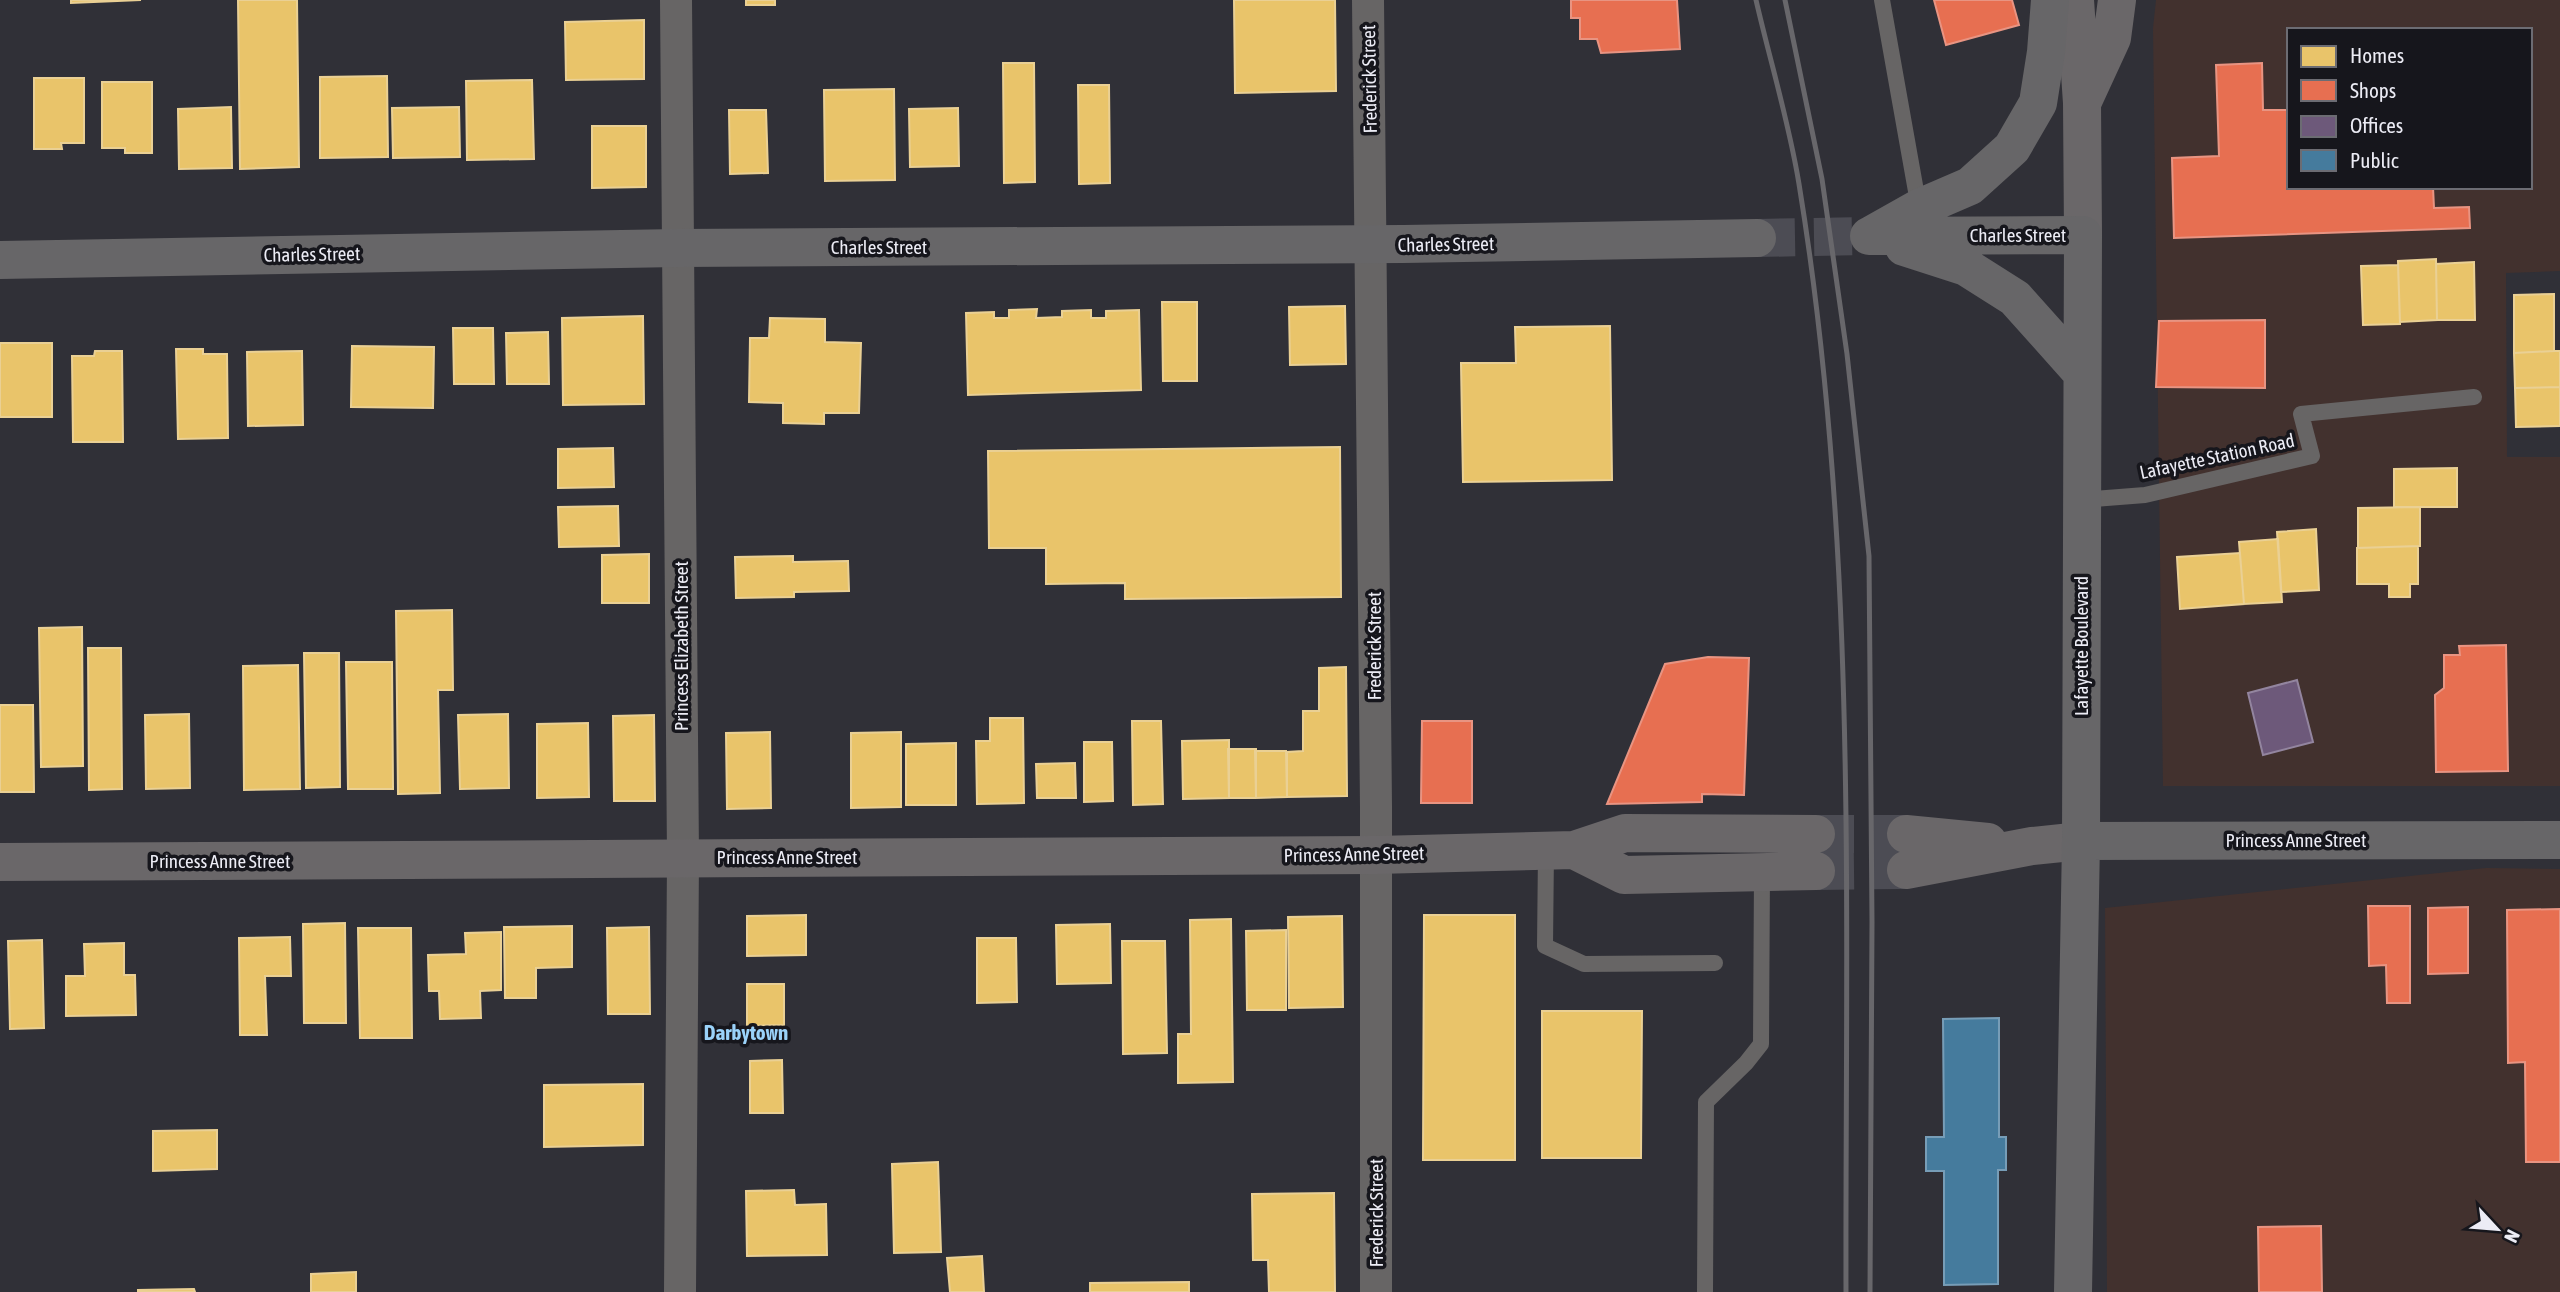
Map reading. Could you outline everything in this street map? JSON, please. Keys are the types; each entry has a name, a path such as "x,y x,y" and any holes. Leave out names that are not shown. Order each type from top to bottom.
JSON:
{"main road":[{"path":"1869,236 1919,208 1970,187 2012,148 2038,103 2050,0"},
{"name":"Charles Street","path":"1869,236 2083,235"},
{"name":"Lafayette Boulevard","path":"2073,1292 2081,841 2083,235"},
{"path":"1869,236 1966,267 1977,273 2015,298 2082,373"},
{"name":"Charles Street","path":"0,260 678,248 1370,244 1757,238"},
{"name":"Princess Anne Street","path":"2081,841 2560,840"}],"street":[{"name":"Princess Elizabeth Street","path":"676,0 683,858 680,1292"},
{"name":"Frederick Street","path":"1368,0 1376,855 1376,1292"},
{"name":"Lafayette Boulevard","path":"2075,0 2082,103 2083,235"},
{"path":"2082,103 2112,38 2117,0"},
{"name":"Princess Anne Street","path":"0,862 1376,855 1560,851 1625,832 1816,834"},
{"name":"Princess Anne Street","path":"1906,852 2081,841"},
{"name":"Princess Anne Street","path":"1560,851 1624,875 1816,872"}],"lane":[{"path":"1882,0 1919,208"},
{"name":"Lafayette Station Road","path":"2081,500 2146,495 2312,456 2301,414 2474,397"},
{"path":"1560,851 1545,946 1584,964 1715,962"},
{"path":"1705,1292 1706,1101 1761,1045 1762,873"}],"shaded area":[{"path":"2156,0 2560,0 2560,271 2506,273 2507,457 2560,457 2560,786 2163,786 2153,28"},
{"path":"2486,868 2560,869 2560,1292 2107,1292 2105,908"}],"building: Homes":[{"path":"71,0 141,0 71,3"},
{"path":"238,0 297,0 299,167 240,169"},
{"path":"746,0 775,0 775,5 746,5"},
{"path":"1234,0 1335,0 1336,91 1235,93"},
{"path":"644,20 644,79 566,80 565,22"},
{"path":"1003,63 1034,63 1035,182 1004,183"},
{"path":"387,76 388,157 320,158 320,77"},
{"path":"34,78 84,78 84,143 61,143 62,149 34,149"},
{"path":"532,80 534,159 467,160 466,81"},
{"path":"102,82 152,82 152,153 125,153 125,148 102,148"},
{"path":"1078,85 1109,85 1110,183 1079,184"},
{"path":"894,89 895,180 825,181 824,90"},
{"path":"231,107 232,168 179,169 178,109"},
{"path":"459,107 460,157 393,158 392,108"},
{"path":"958,108 959,166 910,167 909,109"},
{"path":"729,110 766,110 768,173 730,174"},
{"path":"592,126 646,126 646,187 592,188"},
{"path":"2436,259 2437,320 2400,322 2398,261"},
{"path":"2474,262 2475,320 2437,320 2436,264"},
{"path":"2398,265 2400,324 2363,325 2361,266"},
{"path":"2554,294 2554,351 2514,353 2514,295"},
{"path":"1162,302 1197,302 1197,381 1163,381"},
{"path":"1345,306 1346,364 1290,365 1289,307"},
{"path":"1037,309 1036,318 1062,317 1062,311 1091,310 1091,318 1106,318 1106,311 1139,310 1141,390 968,395 966,313 994,312 994,318 1009,318 1009,310"},
{"path":"643,316 644,404 563,405 562,318"},
{"path":"770,318 825,319 825,342 861,343 859,413 824,413 824,424 783,423 783,403 749,402 750,338 769,338"},
{"path":"1610,326 1612,480 1463,482 1461,363 1516,363 1515,327"},
{"path":"453,328 493,328 494,384 454,384"},
{"path":"548,332 549,384 507,384 506,333"},
{"path":"0,343 52,343 52,417 0,417"},
{"path":"352,346 434,347 433,408 351,407"},
{"path":"176,349 203,349 203,354 227,354 228,438 178,439"},
{"path":"95,351 122,351 123,442 73,442 72,356 94,356"},
{"path":"302,351 303,425 248,426 247,352"},
{"path":"2560,351 2560,387 2515,388 2514,353"},
{"path":"2560,387 2560,426 2516,427 2515,388"},
{"path":"1340,447 1341,597 1125,599 1125,583 1046,584 1046,548 989,548 988,451"},
{"path":"613,448 614,487 558,488 558,449"},
{"path":"2457,468 2457,507 2394,507 2394,469"},
{"path":"618,506 619,546 559,547 558,507"},
{"path":"2420,507 2420,546 2358,548 2358,508"},
{"path":"2316,529 2319,590 2281,592 2277,532"},
{"path":"2278,539 2282,602 2244,604 2239,542"},
{"path":"2418,546 2418,584 2410,584 2410,597 2389,597 2389,584 2357,584 2357,548"},
{"path":"2240,553 2244,604 2180,609 2177,557"},
{"path":"649,554 649,603 602,603 602,555"},
{"path":"793,556 793,562 848,561 849,591 794,592 794,597 736,598 735,557"},
{"path":"452,610 453,690 438,690 440,793 398,794 396,611"},
{"path":"82,627 83,766 41,767 39,628"},
{"path":"88,648 121,648 122,789 89,790"},
{"path":"304,653 339,653 340,787 306,788"},
{"path":"346,662 392,662 393,789 348,789"},
{"path":"298,665 300,789 244,790 243,666"},
{"path":"1346,667 1347,796 1287,797 1287,752 1303,751 1303,711 1319,711 1319,668"},
{"path":"0,705 33,705 34,792 0,792"},
{"path":"189,714 190,788 146,789 145,715"},
{"path":"508,714 509,788 460,789 458,715"},
{"path":"654,715 655,801 614,801 613,716"},
{"path":"990,718 1023,718 1024,803 977,804 976,741 990,741"},
{"path":"1132,721 1161,721 1163,804 1133,805"},
{"path":"588,723 589,797 537,798 537,724"},
{"path":"770,732 771,808 727,809 726,733"},
{"path":"901,732 901,807 851,808 851,733"},
{"path":"1229,740 1229,798 1183,799 1182,741"},
{"path":"1084,742 1112,742 1113,801 1084,802"},
{"path":"956,743 956,805 906,805 906,744"},
{"path":"1228,749 1256,749 1256,798 1229,798"},
{"path":"1255,751 1286,751 1287,797 1256,798"},
{"path":"1075,763 1076,798 1037,798 1036,764"},
{"path":"806,915 806,955 747,956 747,916"},
{"path":"1424,915 1515,915 1515,1160 1423,1160"},
{"path":"1342,916 1343,1007 1289,1008 1288,917"},
{"path":"1231,919 1233,1082 1178,1083 1178,1034 1191,1034 1190,920"},
{"path":"345,923 346,1023 304,1023 303,924"},
{"path":"1110,924 1111,983 1057,984 1056,925"},
{"path":"572,926 572,967 536,968 536,998 505,998 504,927"},
{"path":"649,927 650,1014 608,1014 607,928"},
{"path":"358,928 411,928 412,1038 360,1038"},
{"path":"1286,930 1286,1010 1247,1010 1246,931"},
{"path":"501,932 501,990 480,991 481,1018 440,1019 439,991 429,991 428,955 466,954 465,933"},
{"path":"290,937 291,976 265,976 267,1035 240,1035 239,938"},
{"path":"977,938 1016,938 1017,1002 977,1003"},
{"path":"42,940 44,1028 10,1029 8,941"},
{"path":"1122,941 1165,941 1167,1053 1123,1054"},
{"path":"124,943 124,975 135,975 136,1015 66,1016 66,976 85,976 84,944"},
{"path":"747,984 784,984 784,1025 747,1026"},
{"path":"1542,1011 1642,1011 1641,1158 1542,1158"},
{"path":"782,1060 783,1113 750,1113 750,1061"},
{"path":"643,1084 643,1145 544,1147 544,1085"},
{"path":"217,1130 217,1169 153,1171 153,1131"},
{"path":"938,1162 941,1252 894,1253 892,1164"},
{"path":"794,1190 795,1205 826,1204 827,1255 747,1256 746,1191"},
{"path":"1334,1193 1335,1292 1269,1292 1268,1260 1253,1260 1252,1194"},
{"path":"982,1256 984,1292 950,1292 947,1258"},
{"path":"356,1272 356,1292 311,1292 311,1274"},
{"path":"1189,1282 1189,1292 1090,1292 1090,1283"},
{"path":"194,1289 195,1292 138,1292 138,1290"}],"building: Shops":[{"path":"1571,0 1677,0 1680,49 1601,53 1597,39 1580,39 1580,18 1571,18"},
{"path":"1934,0 2012,0 2019,25 1946,45"},
{"path":"2262,63 2263,110 2287,110 2287,189 2433,189 2434,208 2469,207 2470,228 2174,238 2172,158 2219,156 2216,65"},
{"path":"2265,320 2265,388 2156,387 2159,321"},
{"path":"2506,645 2508,771 2436,772 2435,695 2444,688 2444,655 2460,655 2459,646"},
{"path":"1708,657 1749,658 1744,795 1702,794 1702,802 1607,804 1665,664"},
{"path":"1422,721 1472,721 1472,803 1421,803"},
{"path":"2368,906 2410,906 2410,1003 2387,1003 2386,965 2369,966"},
{"path":"2468,907 2468,973 2428,974 2428,908"},
{"path":"2560,909 2560,1162 2526,1162 2525,1062 2508,1063 2507,910"},
{"path":"2321,1226 2322,1292 2259,1292 2258,1227"}],"building: Offices":[{"path":"2297,680 2313,742 2263,755 2248,693"}],"building: Public":[{"path":"1999,1018 1999,1137 2006,1137 2006,1170 1998,1170 1998,1284 1944,1285 1944,1171 1926,1171 1926,1137 1944,1137 1943,1019"}],"tunnel":[{"path":"1757,238 1869,236"},
{"path":"1816,834 1906,834"},
{"path":"1816,871 1906,870"}],"railway":[{"path":"1756,0 1799,184 1818,322 1832,460 1845,737 1846,1292"},
{"path":"1785,0 1822,179 1847,354 1869,556 1872,922 1870,1292"}],"district":[{"name":"Darbytown","path":"746,1033"}]}
